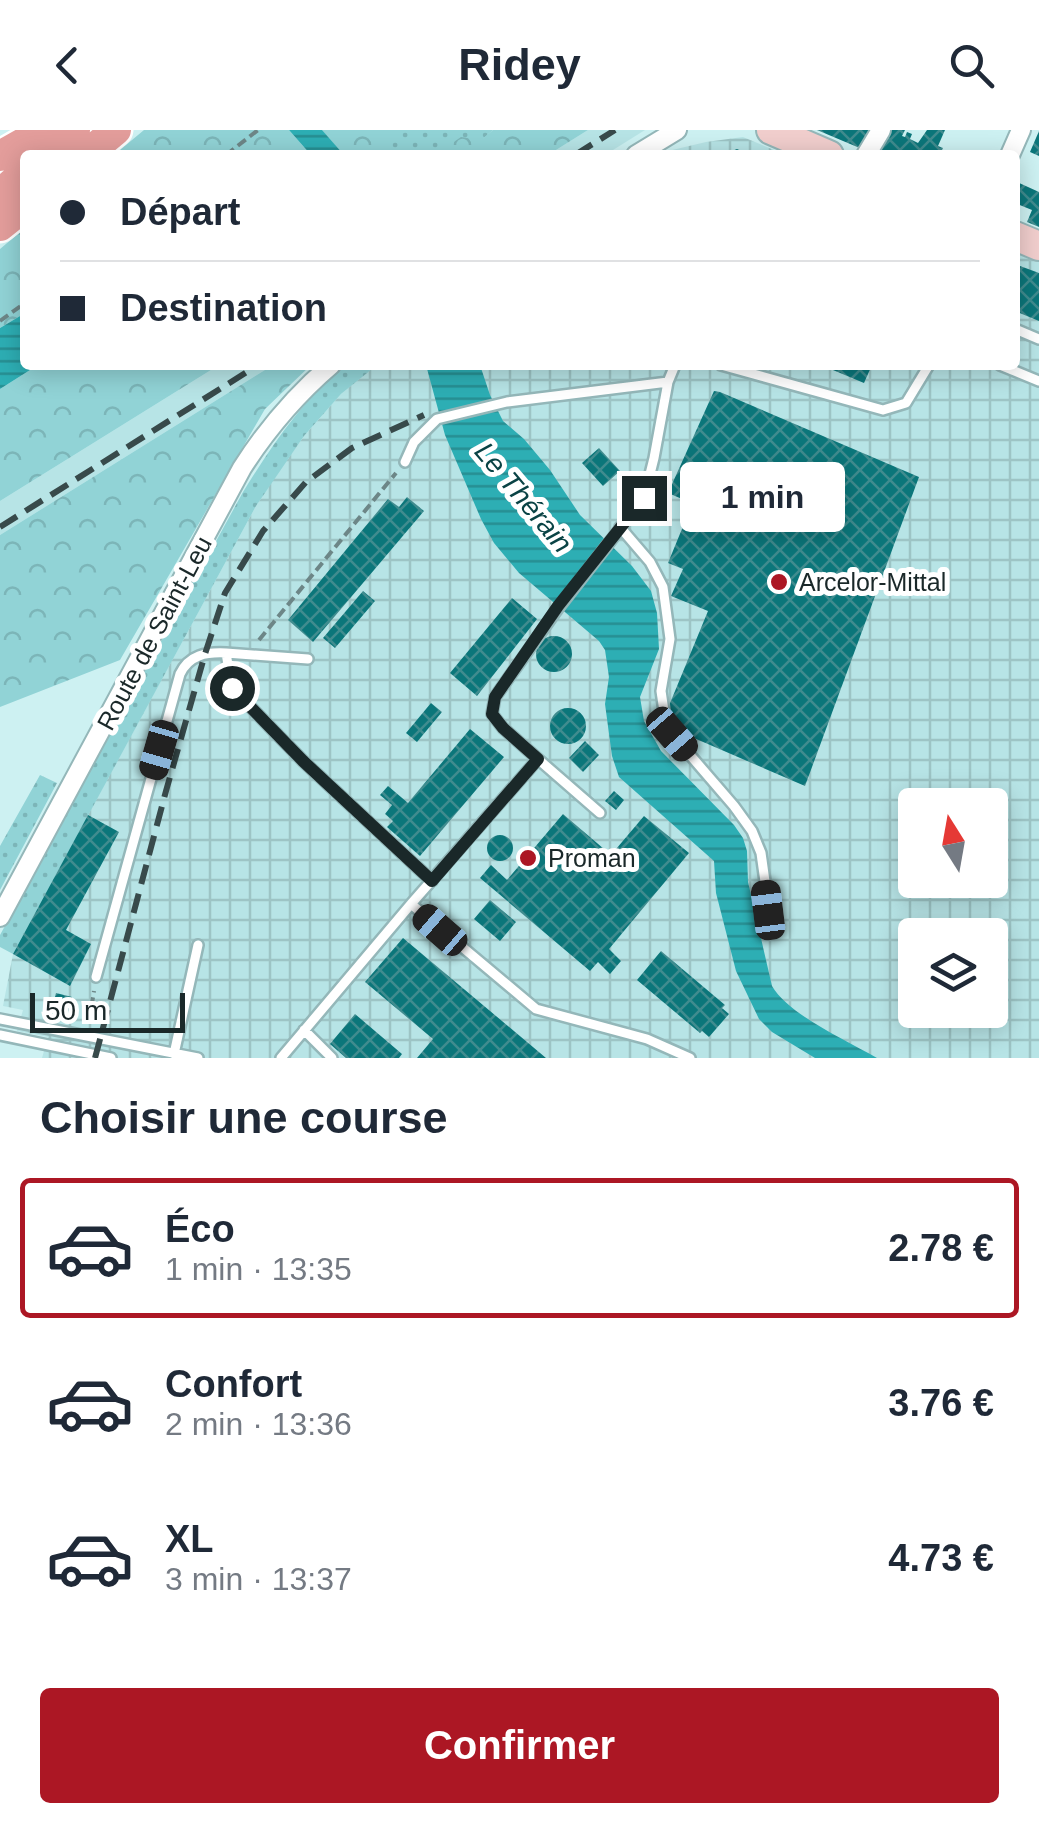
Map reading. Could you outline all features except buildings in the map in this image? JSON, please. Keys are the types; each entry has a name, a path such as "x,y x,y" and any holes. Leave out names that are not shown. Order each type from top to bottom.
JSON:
{"main road":[{"path":"0,156 46,130"},
{"path":"52,150 75,130"},
{"path":"92,150 116,130"},
{"path":"0,194 20,176"},
{"path":"0,226 20,210"}],"street":[{"path":"644,150 676,130"},
{"path":"771,130 817,150"},
{"name":"Route de Saint-Leu","path":"0,917 242,468 276,420 325,370"}],"lane":[{"path":"600,813 492,714 495,697 558,606 644,498 673,370"},
{"path":"739,370 884,410 906,403 926,370"},
{"path":"1012,370 1039,381"},
{"path":"405,462 414,442 438,419 507,402 668,382"},
{"path":"620,527 650,562 663,587 670,640 661,690 665,718 672,734 752,830 761,853 768,910"},
{"path":"226,653 232,688 303,761 432,881"},
{"path":"96,977 180,674 189,660 226,653 308,660"},
{"path":"281,1058 538,759"},
{"path":"410,904 536,1010 647,1038 690,1058"},
{"path":"173,1055 198,944"},
{"path":"0,1019 198,1058"},
{"path":"304,1030 332,1058"},
{"path":"0,1035 111,1058"}],"path":[{"path":"232,150 258,130"},
{"path":"247,654 405,462"},
{"path":"88,1037 96,977"}],"shaded area":[{"path":"588,130 645,130 613,150 556,150"},
{"path":"743,137 774,150 672,150"},
{"path":"1020,252 1039,260 1039,1058 42,1058 48,1037 17,1031 23,1010 3,1006 13,954 256,506 304,436 341,394 370,370 1020,370"},
{"path":"211,370 265,370 0,535 0,501"}],"green space":[{"path":"144,130 289,130 307,150 120,150"},
{"path":"322,130 493,130 471,150 340,150"},
{"path":"322,130 394,130 388,150 340,150"},
{"path":"493,130 588,130 556,150 442,150 461,137 481,140"},
{"path":"20,232 20,316 0,328 0,249"},
{"path":"30,370 211,370 0,501 0,389"},
{"path":"265,370 306,370 265,409 120,660 0,707 0,535"},
{"path":"339,370 371,370 341,394 304,436 256,506 13,954 0,947 0,935 243,492 315,393"},
{"path":"40,775 57,783 0,890 0,846"}],"water":[{"path":"289,130 322,130 340,150 307,150"},
{"path":"20,316 20,370 30,370 0,389 0,328"},
{"name":"Le Thérain","path":"427,370 482,370 503,421 524,439 580,515 632,566 651,591 659,649 640,697 644,721 661,751 743,838 748,882 772,986 805,1017 877,1058 815,1058 772,1032 759,1019 736,971 716,893 714,861 619,777 605,704 609,677 605,650 519,573 494,543 445,435"}],"railway":[{"path":"583,150 615,130"},
{"path":"0,527 250,370"},
{"path":"95,1058 166,791 225,593 263,531 306,482 352,448 424,415"}],"place":[{"name":"Arcelor-Mittal","path":"779,582"},
{"name":"Proman","path":"528,858"}],"route":[{"path":"232,688 303,761 432,881 538,759 492,714 495,697 558,606 644,498"}]}
